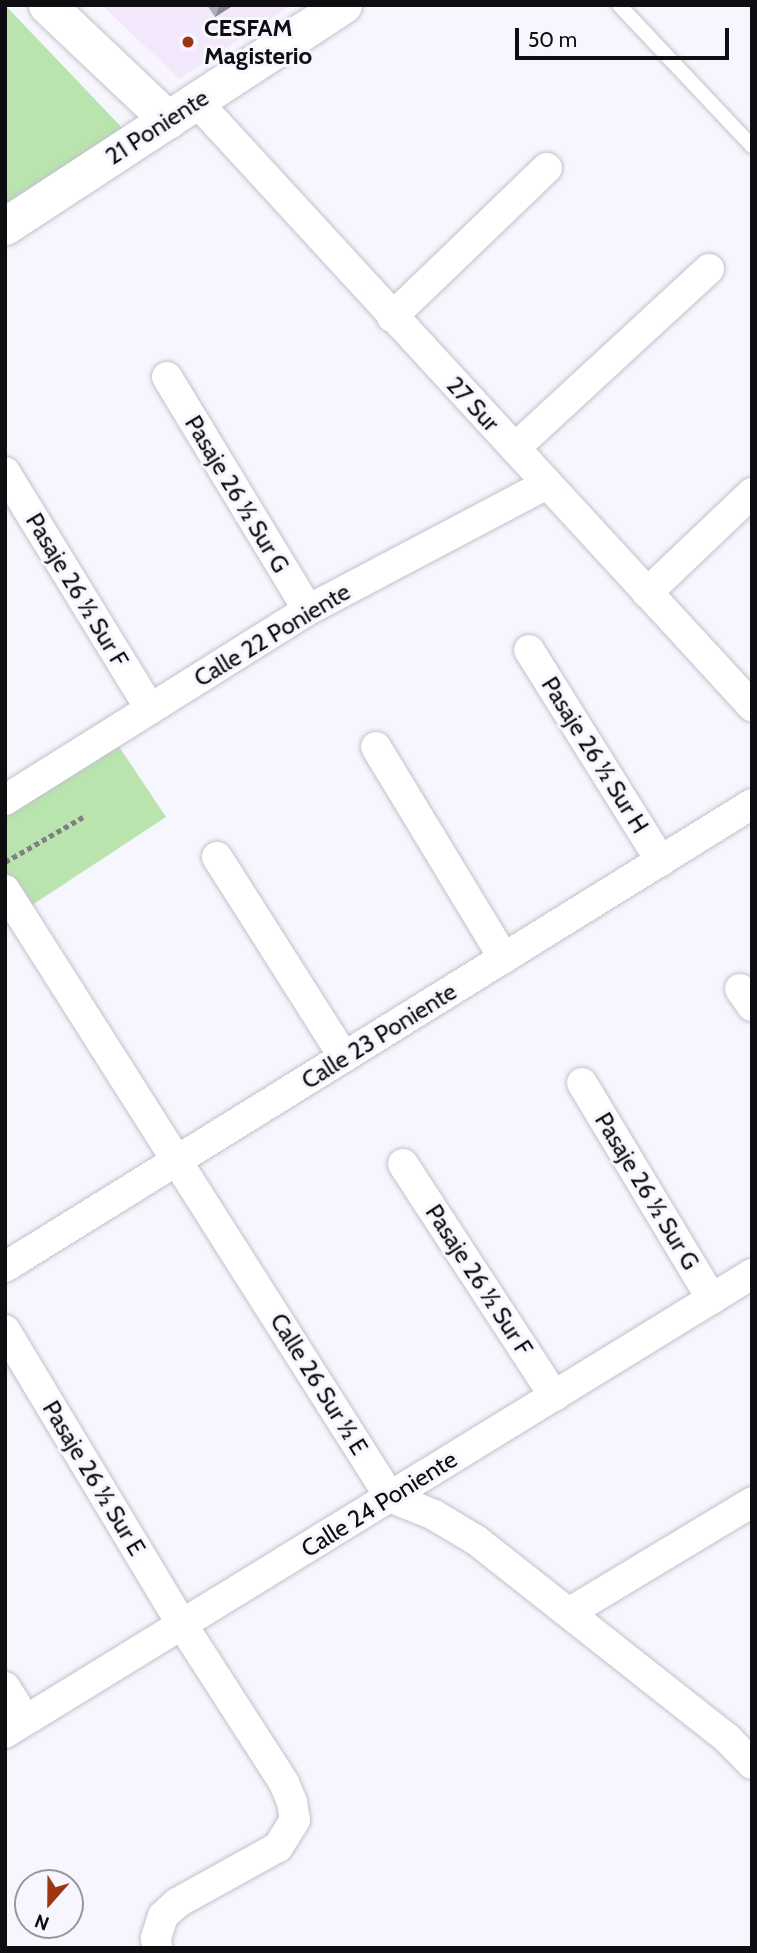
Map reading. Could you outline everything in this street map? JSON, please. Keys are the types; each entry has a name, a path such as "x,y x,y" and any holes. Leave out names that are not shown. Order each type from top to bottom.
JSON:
{"street":[{"name":"27 Sur","path":"47,5 182,111 392,317 752,706"},
{"name":"21 Poniente","path":"5,226 343,5"},
{"path":"392,317 547,168"},
{"path":"515,448 709,269"},
{"name":"Pasaje 26 ½ Sur G","path":"167,377 308,610"},
{"name":"Pasaje 26 ½ Sur F","path":"5,472 150,709"},
{"name":"Calle 22 Poniente","path":"5,800 308,610 547,484"},
{"path":"647,593 752,493"},
{"name":"Pasaje 26 ½ Sur H","path":"530,650 661,861"},
{"path":"376,747 504,958"},
{"name":"Calle 23 Poniente","path":"6,1266 752,804"},
{"path":"217,857 344,1057"},
{"name":"Calle 26 Sur ½ E","path":"5,890 390,1497"},
{"name":"Pasaje 26 ½ Sur G","path":"582,1083 712,1299"},
{"name":"Pasaje 26 ½ Sur F","path":"404,1164 554,1396"},
{"name":"Calle 24 Poniente","path":"15,1726 183,1626 752,1274"},
{"name":"Pasaje 26 ½ Sur E","path":"5,1330 183,1626 284,1783 295,1820 278,1847 177,1903 163,1916 156,1938 157,1948"},
{"path":"390,1497 434,1515 476,1540 727,1738 752,1764"},
{"path":"570,1612 752,1502"},
{"path":"5,1686 15,1726"}],"lane":[{"path":"618,5 752,146"}],"path":[{"path":"5,862 83,817"}],"shaded area":[{"name":"CESFAM Magisterio","path":"102,5 291,5 179,79"}],"green space":[{"path":"5,5 127,133 5,210"},
{"path":"110,733 166,817 23,911 5,883 5,808"}],"place":[{"name":"CESFAM Magisterio","path":"188,42"}]}
